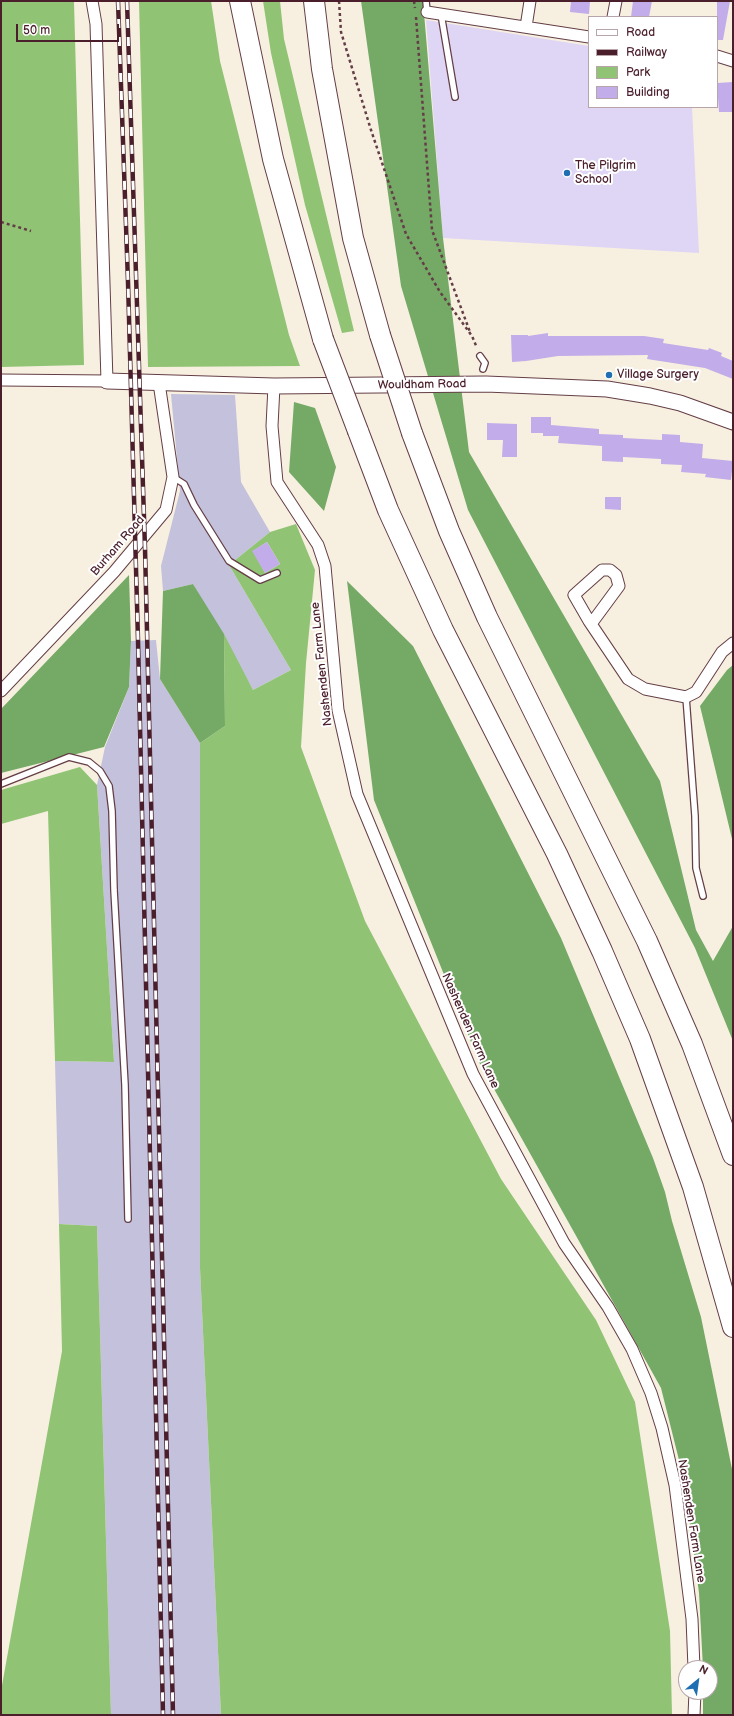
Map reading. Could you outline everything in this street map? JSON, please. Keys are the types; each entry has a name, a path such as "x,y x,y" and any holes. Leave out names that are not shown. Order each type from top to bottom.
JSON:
{"highway":[{"path":"240,1 273,159 323,339 388,510 443,630 557,854 602,951 640,1039 693,1186 733,1327"},
{"path":"314,1 322,69 353,238 380,335 412,433 449,532 487,617 647,941 692,1044 733,1155"}],"street":[{"path":"1,380 107,381 96,24 92,1"},
{"path":"526,27 530,1"},
{"path":"613,16 616,1"},
{"path":"426,6 441,13 588,37"},
{"path":"718,56 733,61"},
{"name":"Wouldham Road","path":"107,381 159,384 274,386 486,384 608,389 680,403 733,422"},
{"name":"Burham Road","path":"1,691 114,572 166,510 173,477 159,384"},
{"name":"Nashenden Farm Lane","path":"274,386 272,426 277,482 318,545 324,566 338,710 357,794 473,1074 564,1243 608,1307 628,1342 651,1393 662,1428 675,1485 690,1604 694,1660"},
{"path":"591,624 619,586 616,575 610,570 602,570 574,595 591,624 628,679 645,689 686,697 696,692 722,652 733,643"},
{"path":"694,1700 694,1715"}],"lane":[{"path":"441,13 455,97"},
{"path":"480,356 485,363 483,369"},
{"path":"173,477 184,484 194,505 229,560 260,580 277,573"},
{"path":"686,697 695,816 696,868 703,896"},
{"path":"1,784 69,757 89,762 100,771 109,786 112,811 114,890 125,1085 128,1219"}],"path":[{"path":"339,1 341,32 371,130 406,234 440,292 472,336"},
{"path":"414,1 415,9"},
{"path":"416,17 432,230 480,356"},
{"path":"1,222 31,231"}],"shaded area":[{"name":"The Pilgrim School","path":"426,20 588,46 588,108 692,108 699,253 443,238"},
{"path":"171,394 235,395 241,482 270,532 229,565 291,670 253,690 193,584 163,591 161,566 180,491"},
{"path":"156,640 160,679 200,743 200,1268 221,1715 111,1715 97,1226 59,1224 55,1061 114,1062 97,785 105,747 129,687 131,641"}],"green space":[{"path":"1,1 74,2 84,365 1,367"},
{"path":"139,1 211,1 220,61 289,335 300,366 148,367"},
{"path":"263,1 280,1 284,39 354,331 342,333 305,205 271,53"},
{"path":"361,1 423,1 443,238 469,452 660,781 696,930 713,961 733,926 733,1041 695,948 468,510 401,286"},
{"path":"294,402 315,408 336,467 324,511 289,472"},
{"path":"296,524 315,570 306,663 301,747 365,921 501,1179 596,1320 635,1402 670,1631 672,1715 221,1715 200,1268 200,743 225,726 224,634 253,690 291,670 229,565 270,532","holes":["267,542 280,564 265,573 253,551"]},
{"path":"129,575 131,641 129,687 104,747 1,773 1,709"},
{"path":"347,581 413,646 561,938 653,1158 665,1192 672,1221 701,1317 733,1474 733,1715 703,1715 703,1700 718,1700 718,1660 703,1660 699,1593 691,1531 679,1460 661,1388 479,1062 374,800"},
{"path":"193,584 224,634 225,726 200,743 160,679 163,591"},
{"path":"733,665 733,843 700,706 727,670"},
{"path":"80,767 97,785 114,1062 55,1061 48,811 1,824 1,790"},
{"path":"59,1224 97,1226 111,1715 1,1715 1,1691 62,1351"}],"building":[{"path":"571,1 590,1 589,14 570,12"},
{"path":"633,1 652,1 649,16 631,16"},
{"path":"717,1 730,1 723,40 718,40"},
{"path":"733,82 733,112 719,112 718,83"},
{"path":"548,333 548,336 644,336 664,339 663,343 708,350 709,348 722,353 721,356 733,361 733,379 705,368 647,359 648,355 558,356 512,362 511,335 528,336"},
{"path":"531,417 551,417 551,425 599,429 599,434 623,435 623,438 662,440 662,434 680,435 680,442 703,444 702,458 733,461 731,480 705,477 706,474 681,472 682,465 661,464 661,459 623,457 623,462 602,461 602,446 558,443 559,436 543,436 543,433 531,433"},
{"path":"487,423 517,424 517,457 502,457 503,440 487,440"},
{"path":"605,497 621,497 621,510 605,509"},
{"path":"267,542 280,564 265,573 252,551"}],"railway":[{"path":"118,1 128,282 138,640 163,1715"},
{"path":"127,1 145,548 173,1715"}],"place":[{"name":"The Pilgrim School","path":"567,173"},
{"name":"Village Surgery","path":"609,375"}]}
